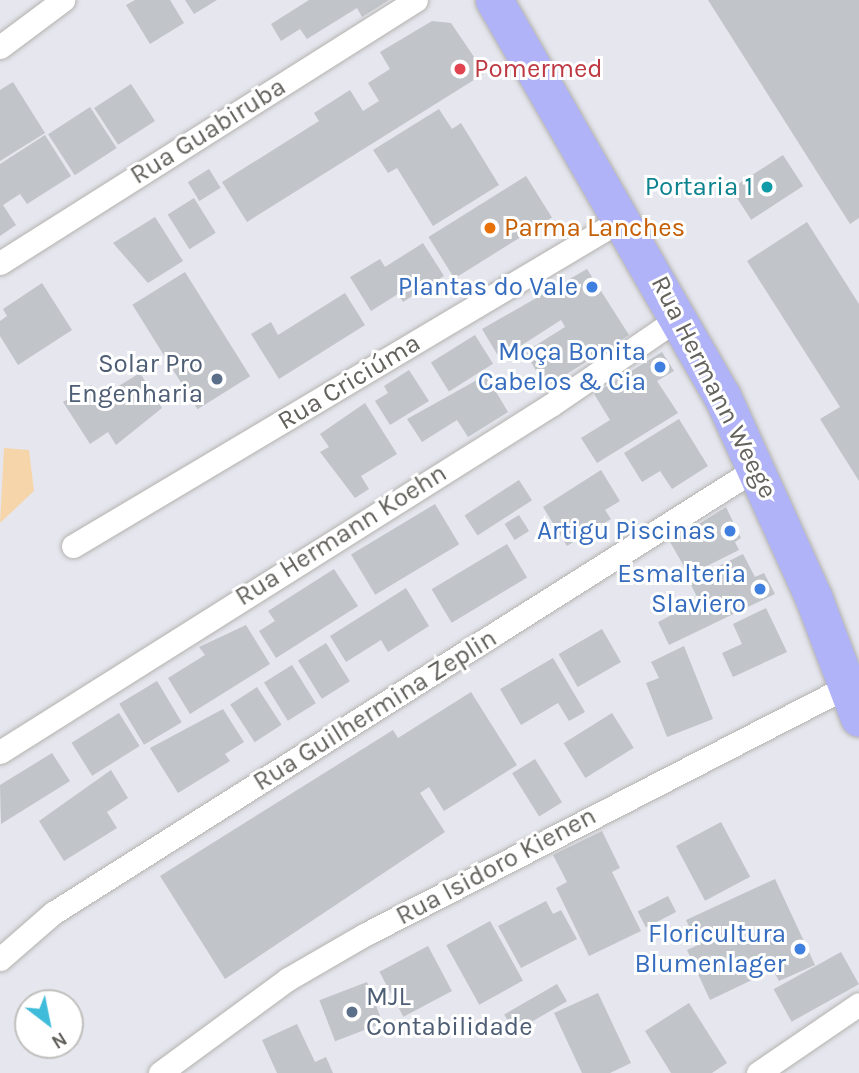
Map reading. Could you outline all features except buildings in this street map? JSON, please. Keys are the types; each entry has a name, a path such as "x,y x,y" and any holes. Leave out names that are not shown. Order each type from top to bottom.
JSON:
{"main road":[{"name":"Rua Hermann Weege","path":"494,0 680,317 757,468 854,702"}],"street":[{"path":"0,47 63,0"},
{"name":"Rua Guabiruba","path":"0,263 416,0"},
{"name":"Rua Criciúma","path":"73,545 624,218"},
{"name":"Rua Hermann Koehn","path":"0,752 551,405 680,317"},
{"name":"Rua Guilhermina Zeplin","path":"0,959 53,913 757,468"},
{"name":"Rua Isidoro Kienen","path":"160,1073 288,979 364,935 854,702"},
{"path":"758,1073 859,1004"}],"shaded area":[{"path":"4,448 29,450 34,491 0,523"}],"place":[{"name":"Pomermed","path":"460,69"},
{"name":"Portaria 1","path":"767,187"},
{"name":"Parma Lanches","path":"490,228"},
{"name":"Plantas do Vale","path":"592,287"},
{"name":"Moça Bonita Cabelos & Cia","path":"660,367"},
{"name":"Solar Pro Engenharia","path":"217,379"},
{"name":"Artigu Piscinas","path":"730,531"},
{"name":"Esmalteria Slaviero","path":"760,589"},
{"name":"Floricultura Blumenlager","path":"800,949"},
{"name":"MJL Contabilidade","path":"352,1012"}]}
